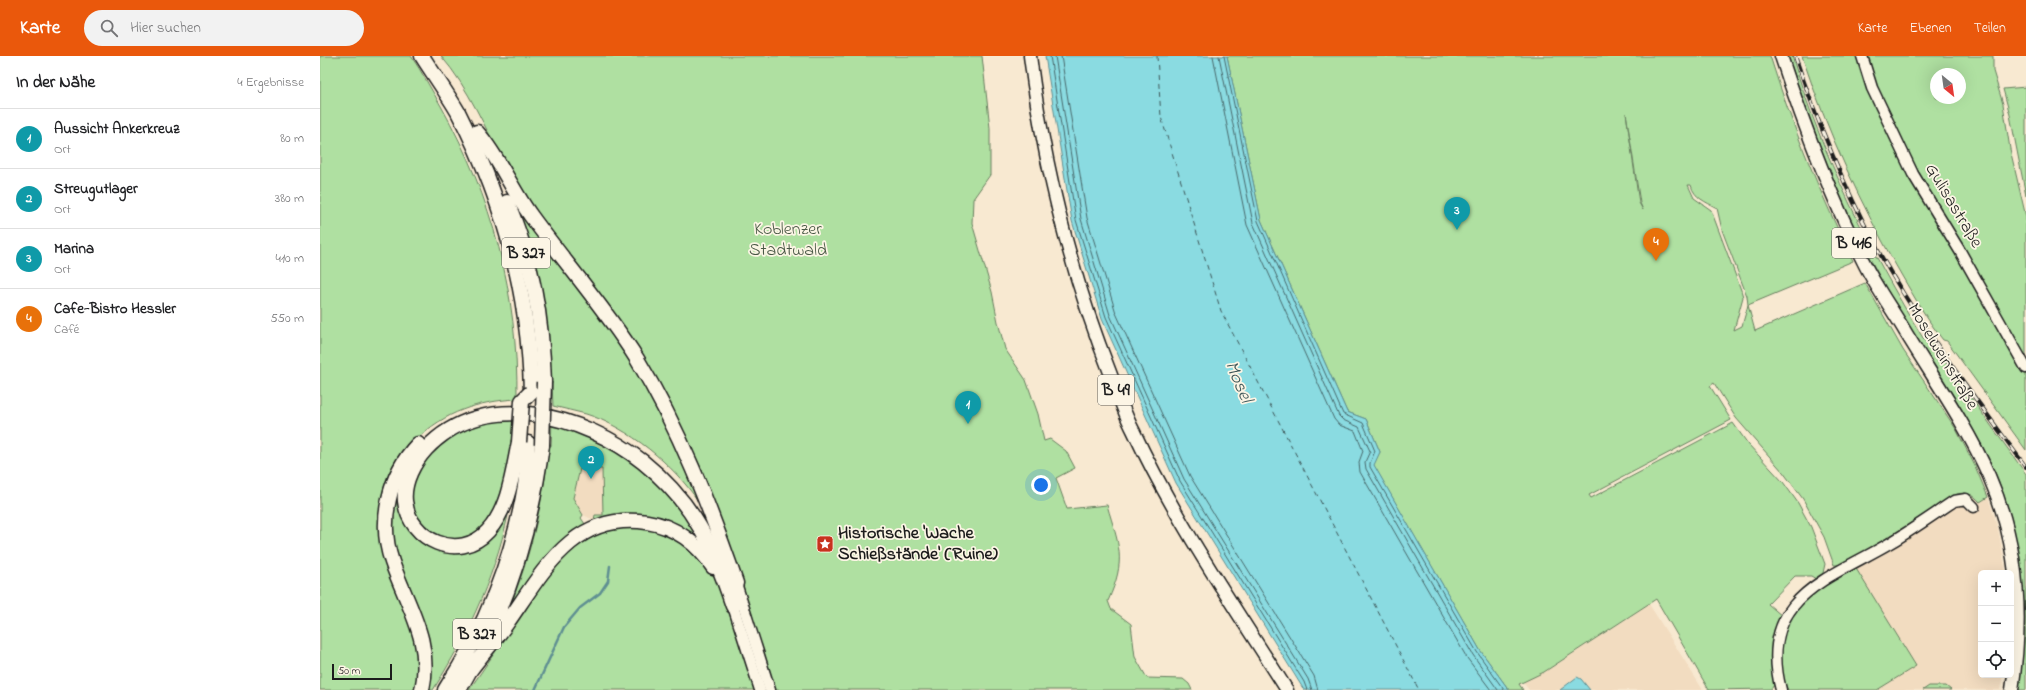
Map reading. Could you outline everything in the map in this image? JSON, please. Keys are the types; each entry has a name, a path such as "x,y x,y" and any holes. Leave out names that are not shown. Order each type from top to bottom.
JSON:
{"highway":[{"name":"B 327","path":"422,56 457,111 502,214 520,281 536,385"},
{"name":"B 327","path":"431,56 477,132 511,212 534,280 542,333 525,485 519,515 502,575 489,609 470,648 445,690"},
{"path":"477,132 488,144 529,214 588,288 611,320 662,402 696,476 736,583"},
{"path":"422,690 425,661 422,640 416,618 388,550 386,518 389,496 394,480 412,450 426,436 444,424 467,414 488,407 511,405 533,407 579,418 624,439 647,455 668,474 687,495 715,539 736,583"},
{"path":"529,444 511,479 497,519 482,536 464,545 450,546 438,544 419,532 411,522 406,510 405,498 411,470 420,455 431,443 448,430 469,420 490,414 512,412 555,420 595,434 620,446 642,461 662,479 681,499 698,522 719,565 733,606"},
{"name":"B 327","path":"458,690 471,669 500,609 522,547 536,489 529,444"},
{"path":"471,669 506,624 535,580 553,558 568,543 585,532 602,525 626,521 654,523 671,529 688,539 704,553 711,562 733,606"}],"main road":[{"name":"B 49","path":"1030,56 1036,106 1047,163 1064,235 1093,330 1132,429 1178,519 1287,690"},
{"name":"Moselweinstraße","path":"1781,56 1798,107 1828,185 1864,263 1967,433 1986,471 1999,502 2012,552 2017,593 2017,641 2012,690"}],"street":[{"name":"Gulisastraße","path":"1862,56 1872,88 1913,174 1960,251 2026,368"},
{"path":"1782,690 1776,661 1778,637 1786,616 1806,591 1834,572 1890,543 1954,501 1966,499 1974,507"},
{"path":"736,583 770,690"},
{"path":"733,606 760,690"}],"shaded area":[{"path":"580,469 602,469 603,515 595,515 594,520 583,515 573,498"},
{"path":"1965,493 1974,496 1980,502 1988,497 1998,528 2006,570 1978,570 1978,678 2002,678 2000,690 1951,690 1945,686 1929,686 1923,690 1877,690 1916,666 1861,579 1851,560 1957,494"},
{"path":"1649,604 1703,690 1529,690 1523,682 1544,672"}],"green space":[{"path":"320,56 411,56 441,106 475,176 499,248 513,322 517,399 476,405 450,415 427,430 416,440 383,512 417,636 418,690 320,690"},
{"name":"Koblenzer Stadtwald","path":"441,56 982,56 990,128 990,175 973,199 972,223 992,292 1005,349 1026,380 1038,414 1044,441 1050,439 1066,451 1075,468 1056,478 1067,509 1107,505 1118,542 1119,553 1118,574 1108,601 1111,609 1131,624 1135,657 1147,678 1183,679 1189,684 1192,690 775,690 701,477 703,473 695,455 692,458 568,253 543,222 520,189 460,81"},
{"path":"1227,56 1770,56 1788,109 1808,160 1853,261 1748,305 1755,331 1865,283 1903,350 1956,429 1975,466 1988,497 1980,502 1970,494 1957,494 1851,560 1841,565 1834,565 1824,537 1803,499 1783,472 1736,418 1714,383 1710,386 1731,420 1589,495 1591,498 1733,423 1748,444 1783,482 1798,503 1811,527 1825,564 1823,573 1816,579 1811,576 1795,576 1768,604 1782,616 1775,633 1772,649 1775,684 1771,689 1709,690 1656,599 1544,672 1519,684 1523,690 1509,690 1480,650 1373,464 1380,452 1366,419 1347,412 1261,220","holes":["1626,113 1640,203 1643,210 1639,203","1688,185 1691,185 1695,193 1701,199 1717,208 1722,230 1747,296 1748,305 1742,326 1734,330 1743,297 1711,210 1694,198"]},
{"path":"1788,56 1792,56 1804,93 1832,166 1848,201 1903,305 1923,338 1930,341 2026,474 2026,690 2017,690 2020,659 2021,598 2015,538 2008,509 1998,480 1974,430 1886,288 1857,232 1831,175"},
{"path":"1802,56 1993,56 1993,71 2003,104 2010,149 2026,217 2026,450 1947,341 1943,340 1926,317 1887,250 1859,196 1823,113"},
{"path":"2026,87 2026,196 2010,115 2003,89"},
{"path":"512,195 631,361 664,421 700,500 698,501 688,487 663,461 634,438 602,420 586,414 553,406 552,382"},
{"path":"516,416 515,437 501,501 478,535 449,543 417,525 408,491 424,455 455,430"},
{"path":"552,422 618,449 666,487 712,555 690,536 594,520 595,515 603,515 602,469 580,469 573,498 583,515 581,518 587,527 506,616 522,575 534,533 543,490 549,446 551,446"},
{"path":"407,469 415,533 464,549 511,501 499,551 481,599 459,646 433,690 424,690 426,680 394,560 389,510"},
{"path":"621,527 650,528 682,540 709,567 724,596 755,690 469,690 559,559 595,533"},
{"path":"1855,567 1916,666 1877,690 1788,690 1783,679 1779,654 1784,628 1789,617 1796,606 1810,593"},
{"path":"1929,686 1946,686 1951,690 1923,690"}],"water":[{"name":"Mosel","path":"1045,56 1227,56 1261,220 1347,412 1366,419 1380,452 1374,465 1480,650 1509,690 1304,690 1176,483 1102,319 1072,221"},
{"path":"1577,677 1581,679 1590,690 1560,690"}],"waterway":[{"path":"535,690 564,627 580,608 600,593 608,581 610,566"}],"ferry route":[{"path":"1157,56 1161,117 1221,311 1419,690"}],"railway":[{"path":"1795,56 1831,152 1875,245 1909,303 1928,331 1966,386 2026,467"}],"place":[{"name":"Marina","path":"1457,230"},
{"name":"Cafe-Bistro Hessler","path":"1656,261"},
{"name":"Aussicht Ankerkreuz","path":"968,424"},
{"name":"Streugutlager","path":"591,479"},
{"name":"Historische 'Wache Schießstände' (Ruine)","path":"825,544"}]}
